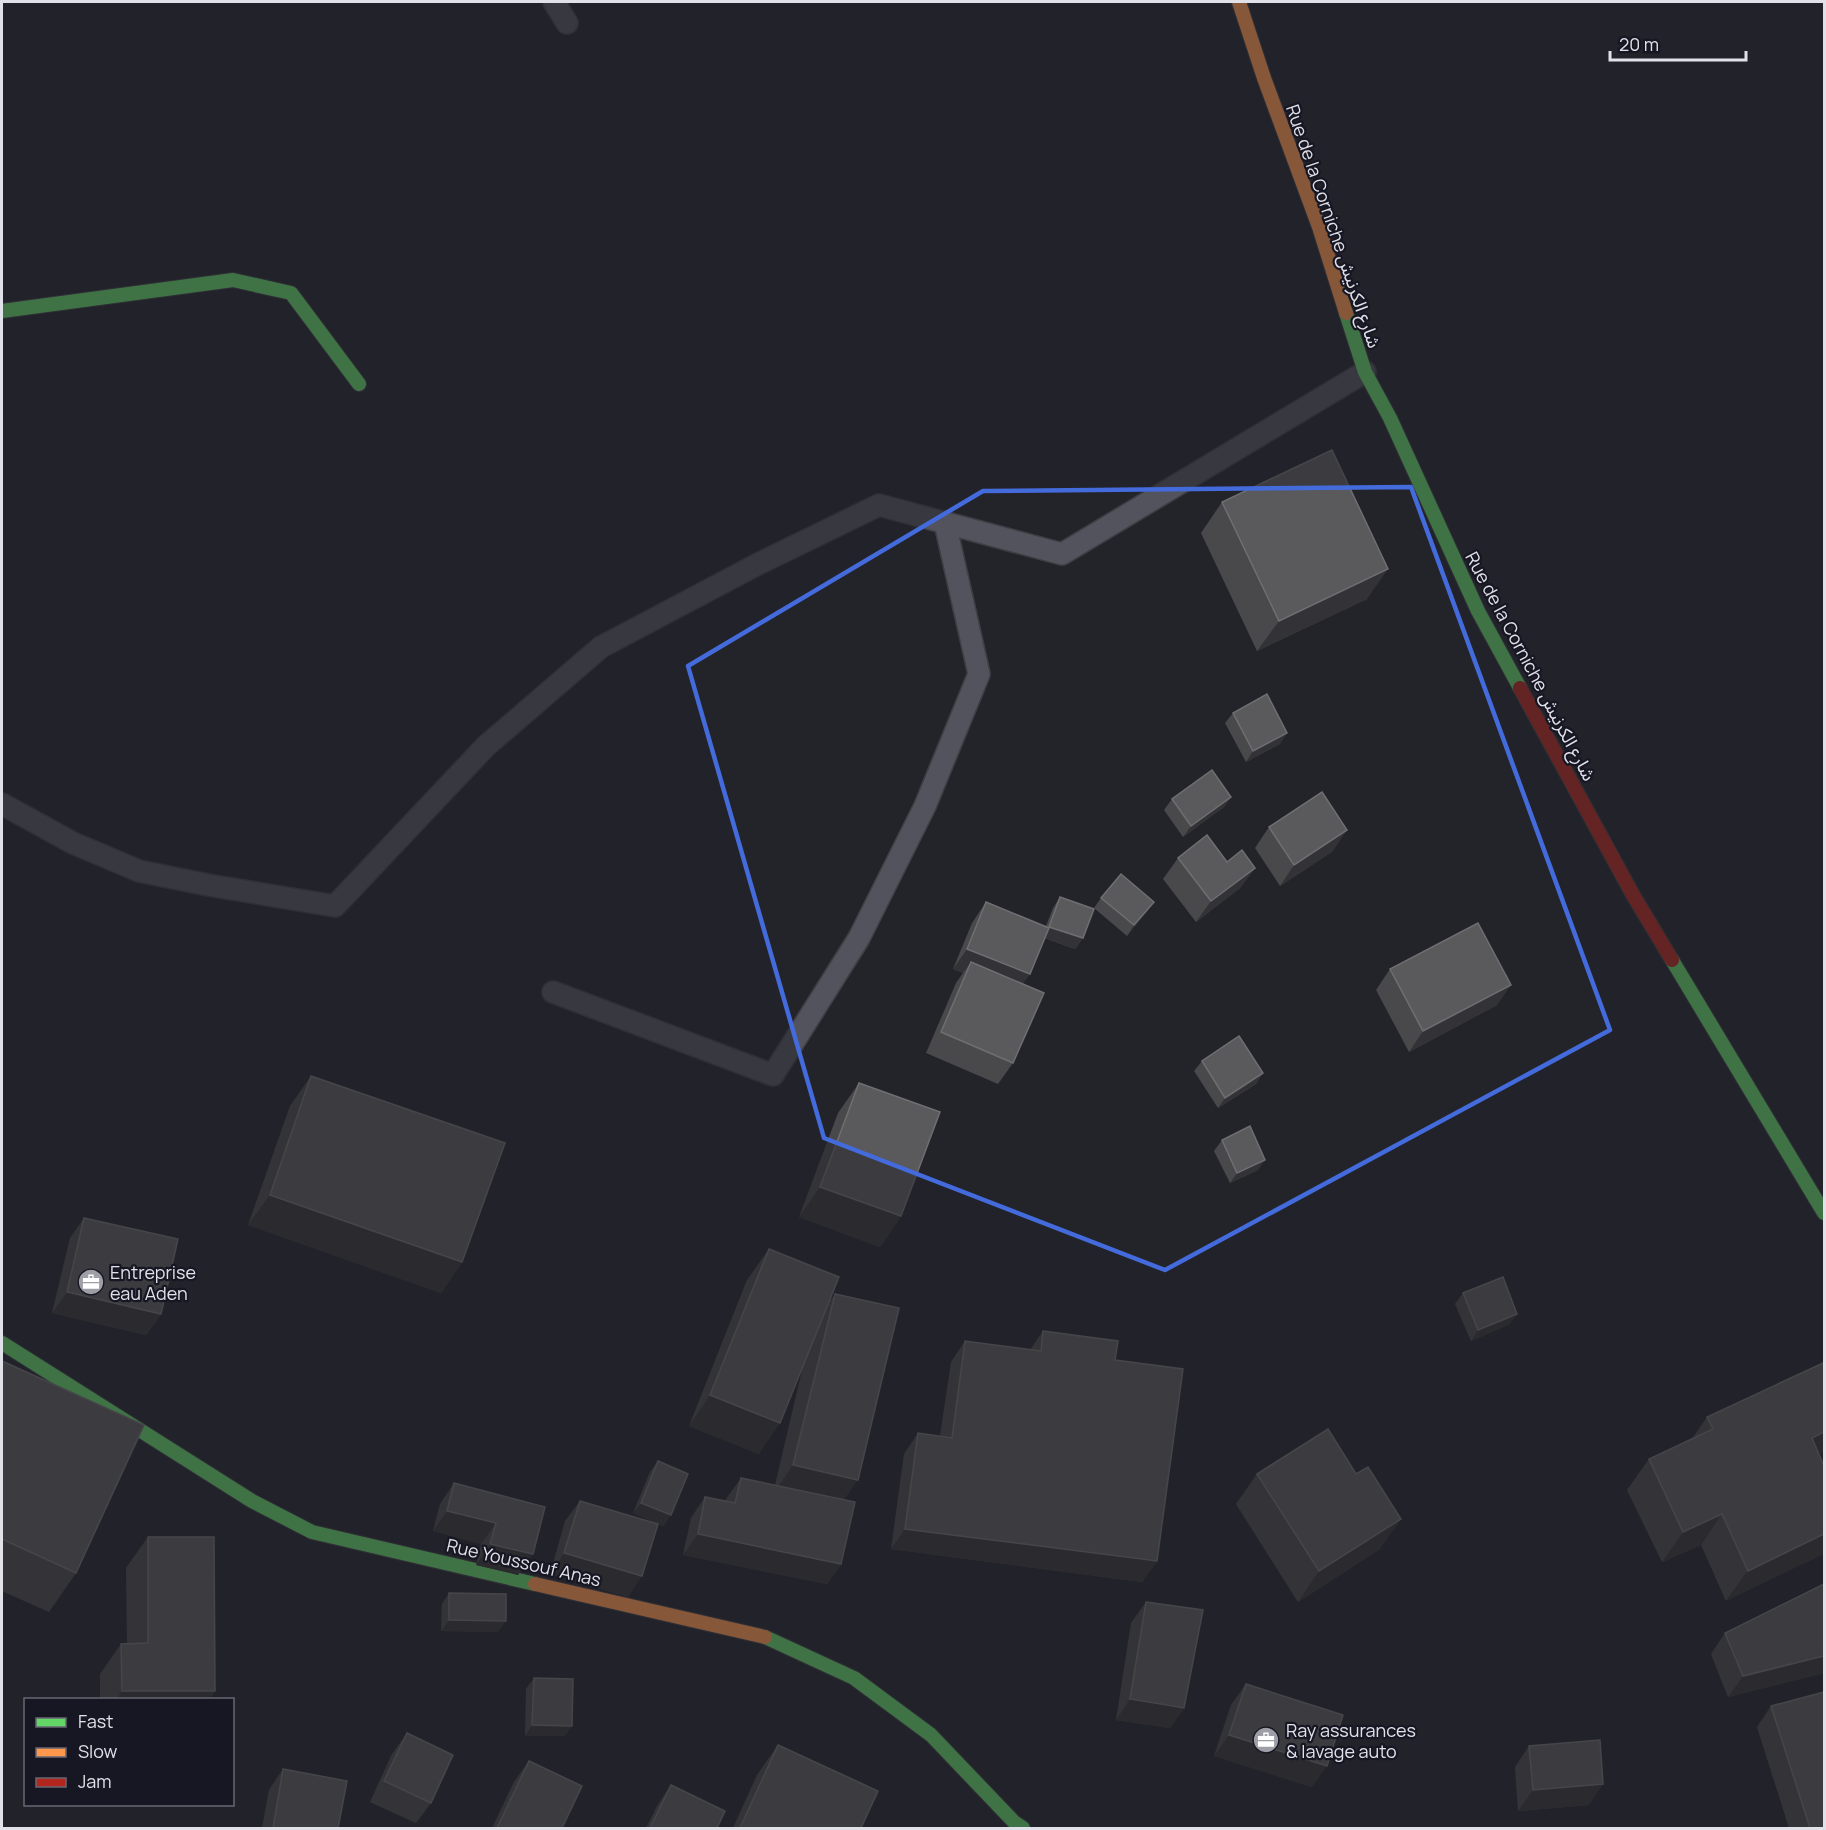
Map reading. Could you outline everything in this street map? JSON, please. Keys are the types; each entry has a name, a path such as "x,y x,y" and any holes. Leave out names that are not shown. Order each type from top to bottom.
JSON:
{"street":[{"name":"Rue de la Corniche شارع الكرنيش","path":"1239,2 1264,78 1319,227 1365,372 1390,418 1478,612 1633,895 1824,1213"},
{"path":"2,311 233,280 291,293 359,384"},
{"name":"Rue Youssouf Anas","path":"2,1343 252,1501 312,1532 762,1636 854,1678 931,1735 1014,1822 1023,1828"}],"lane":[{"path":"554,2 567,23"},
{"path":"2,804 73,843 139,871 335,906 486,746 601,647 758,564 879,505 1062,554 1365,372"},
{"path":"553,992 773,1075 859,938 925,806 978,674 945,524"}],"highlighted area":[{"path":"1411,487 1610,1030 1165,1270 824,1138 688,666 983,491"}],"building":[{"path":"1332,450 1388,569 1279,621 1222,502"},
{"path":"1267,694 1287,733 1253,751 1233,713"},
{"path":"1212,770 1231,797 1191,826 1172,799"},
{"path":"1322,792 1347,830 1294,865 1269,827"},
{"path":"1207,835 1227,862 1242,850 1255,868 1211,901 1178,858"},
{"path":"1121,874 1154,902 1134,925 1101,898"},
{"path":"1060,897 1094,909 1083,938 1049,927"},
{"path":"986,902 1049,928 1030,974 967,949"},
{"path":"1478,923 1511,985 1423,1031 1390,969"},
{"path":"971,962 1044,993 1013,1063 941,1032"},
{"path":"1239,1036 1263,1073 1225,1098 1202,1061"},
{"path":"311,1076 505,1143 462,1262 270,1195"},
{"path":"859,1083 940,1112 901,1216 820,1187"},
{"path":"1250,1126 1265,1160 1237,1173 1222,1140"},
{"path":"84,1218 178,1239 161,1314 67,1292"},
{"path":"769,1249 839,1277 780,1423 710,1395"},
{"path":"1503,1277 1517,1314 1478,1330 1463,1293"},
{"path":"835,1294 899,1308 858,1480 793,1465"},
{"path":"1043,1331 1118,1341 1115,1360 1183,1369 1157,1561 905,1529 918,1433 952,1438 965,1341 1041,1351"},
{"path":"2,1361 144,1425 76,1573 2,1539"},
{"path":"1823,1363 1824,1432 1812,1438 1824,1466 1824,1534 1748,1571 1722,1514 1683,1532 1649,1459 1713,1429 1707,1417"},
{"path":"1328,1429 1356,1474 1368,1467 1401,1519 1319,1571 1257,1474"},
{"path":"658,1461 688,1474 671,1515 641,1503"},
{"path":"741,1478 855,1502 841,1564 698,1534 705,1497 735,1503"},
{"path":"454,1483 545,1507 533,1554 490,1544 496,1523 447,1511"},
{"path":"580,1501 658,1524 642,1576 564,1553"},
{"path":"148,1537 214,1537 215,1691 122,1691 121,1644 148,1643"},
{"path":"1824,1584 1824,1656 1743,1676 1725,1633"},
{"path":"449,1593 506,1594 506,1621 449,1620"},
{"path":"1146,1602 1203,1610 1184,1708 1130,1699"},
{"path":"534,1678 573,1679 572,1726 532,1725"},
{"path":"1246,1684 1343,1715 1327,1766 1229,1735"},
{"path":"1824,1692 1824,1828 1810,1828 1771,1706"},
{"path":"407,1733 453,1755 431,1803 384,1781"},
{"path":"1600,1740 1603,1784 1533,1790 1529,1746"},
{"path":"778,1745 878,1791 861,1828 740,1828"},
{"path":"529,1761 582,1786 562,1828 497,1828"},
{"path":"283,1769 347,1781 338,1828 273,1828"},
{"path":"671,1785 725,1811 717,1828 650,1828"}],"traffic: fast":[{"path":"2,311 233,280 291,293 359,384"},
{"path":"1346,313 1365,372 1390,418 1478,611 1520,688"},
{"path":"1672,960 1824,1213"},
{"path":"2,1343 252,1501 312,1532 535,1584"},
{"path":"765,1637 854,1678 931,1735 1014,1822 1023,1828"}],"traffic: slow":[{"path":"1239,2 1264,78 1319,227 1346,313"},
{"path":"535,1584 765,1637"}],"traffic: jam":[{"path":"1520,688 1633,895 1672,960"}],"place":[{"name":"Entreprise eau Aden","path":"91,1282"},
{"name":"Ray assurances & lavage auto","path":"1266,1740"}]}
